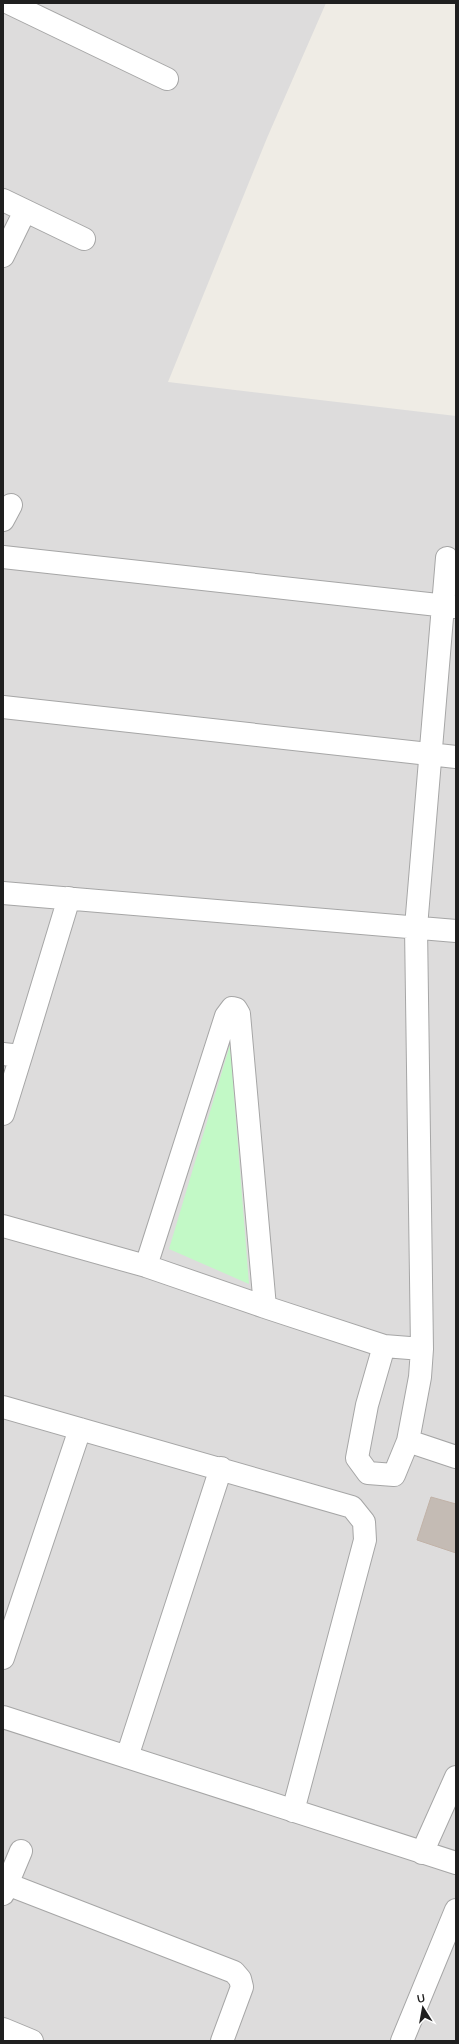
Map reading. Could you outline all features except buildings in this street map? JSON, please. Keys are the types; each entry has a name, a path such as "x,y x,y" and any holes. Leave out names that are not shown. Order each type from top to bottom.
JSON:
{"street":[{"path":"9,3 167,79"},
{"path":"3,200 84,239"},
{"path":"3,256 25,211"},
{"path":"3,557 450,606"},
{"path":"384,1346 367,1405 357,1458 368,1473 394,1475 408,1441 420,1376 422,1349 416,926 430,755 450,606 447,558"},
{"path":"3,707 456,757"},
{"path":"3,893 416,926 456,931"},
{"path":"3,1114 12,1055 69,898"},
{"path":"146,1266 226,1016 232,1008 236,1009 239,1014 265,1307"},
{"path":"3,1226 146,1266 384,1346 422,1349"},
{"path":"3,1407 352,1507 364,1522 365,1540 293,1810"},
{"path":"3,1658 80,1428"},
{"path":"408,1441 456,1457"},
{"path":"127,1757 220,1468"},
{"path":"3,1717 456,1863"},
{"path":"422,1853 456,1777"},
{"path":"21,1851 5,1889 234,1972 240,1979 242,1987 222,2041"},
{"path":"402,2041 456,1910"},
{"path":"3,2029 32,2041"}],"shaded area":[{"path":"3,3 326,3 267,138 168,382 456,416 456,2041 3,2041"}],"green space":[{"path":"230,1045 249,1284 169,1249"}]}
